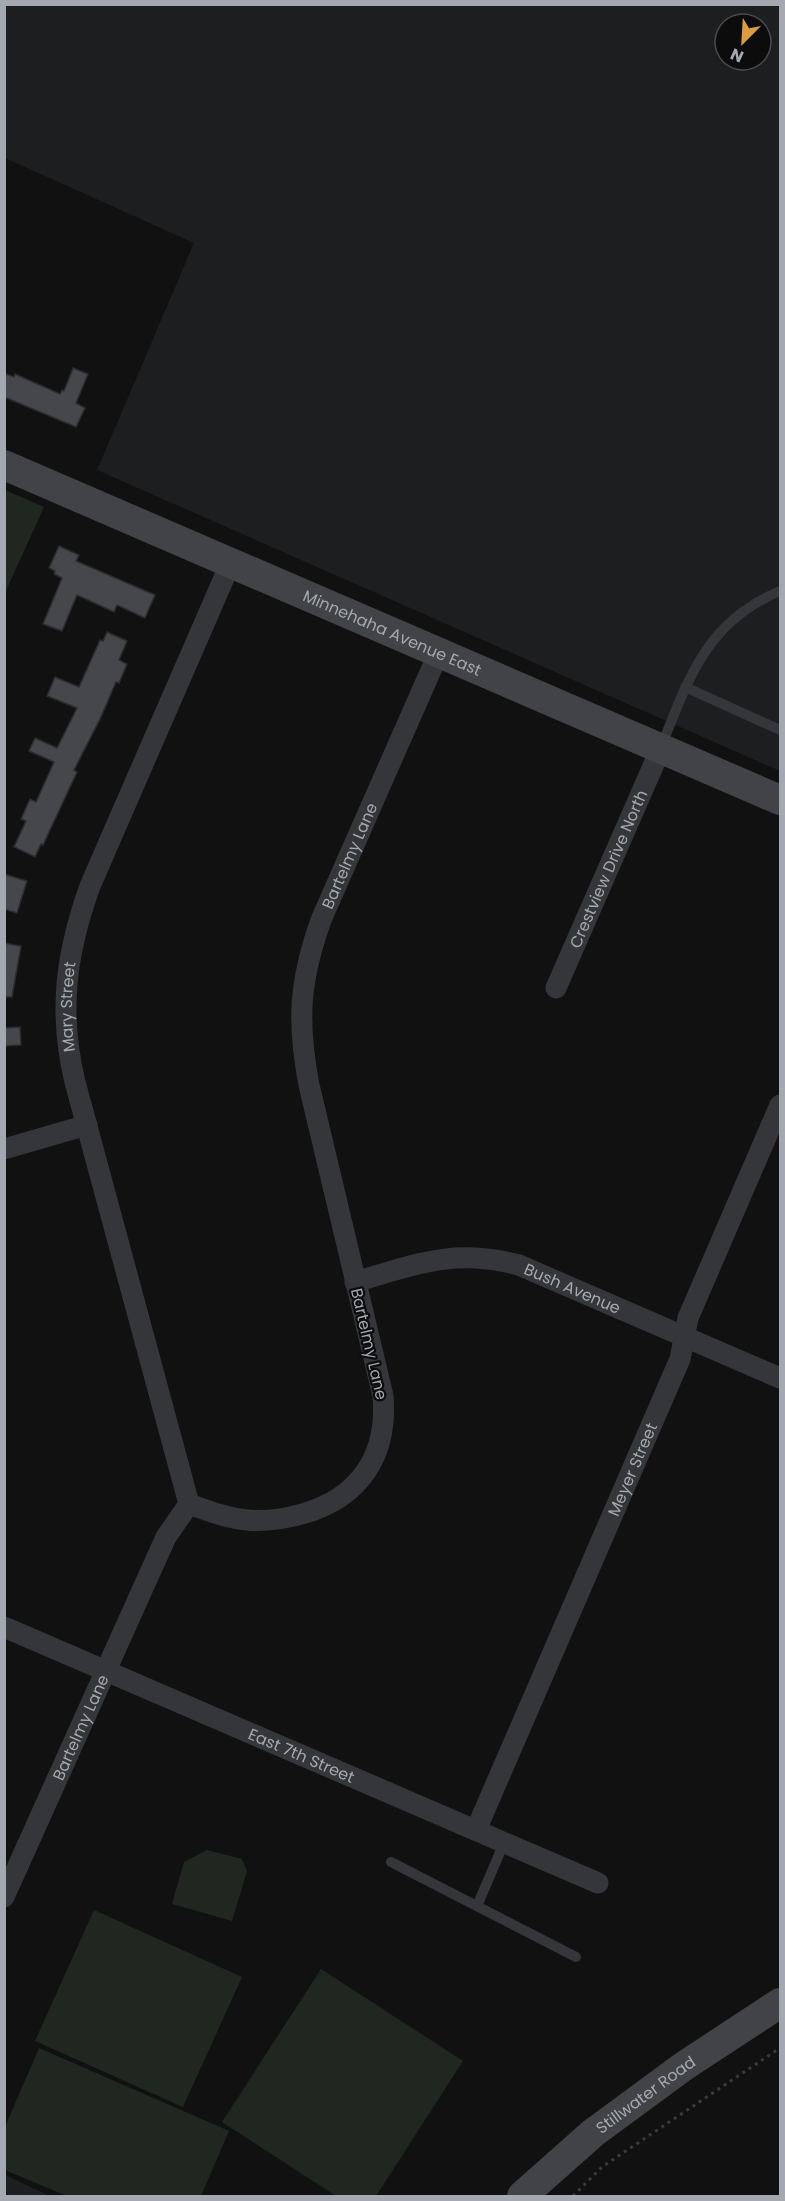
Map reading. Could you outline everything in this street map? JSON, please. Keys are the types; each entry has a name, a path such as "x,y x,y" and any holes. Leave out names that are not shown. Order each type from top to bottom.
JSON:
{"main road":[{"name":"Minnehaha Avenue East","path":"4,465 780,800"},
{"name":"Stillwater Road","path":"522,2196 593,2133 684,2066 780,2003"}],"street":[{"name":"Mary Street","path":"189,1504 72,1069 65,999 69,960 77,923 90,886 231,562"},
{"name":"Bartelmy Lane","path":"4,1897 166,1537 189,1504 232,1518 266,1521 285,1518 324,1507 340,1497 355,1485 367,1470 376,1453 385,1415 383,1396 302,1047 300,1015 303,982 310,951 321,920 439,652"},
{"name":"Crestview Drive North","path":"556,988 660,748"},
{"name":"Meyer Street","path":"476,1830 675,1370 688,1318 780,1105"},
{"path":"4,1149 87,1125"},
{"name":"Bush Avenue","path":"355,1282 443,1258 468,1256 494,1258 519,1265 780,1378"},
{"name":"East 7th Street","path":"4,1627 598,1883"}],"lane":[{"path":"660,748 685,687 706,648 732,620 765,597 780,591"},
{"path":"685,687 780,730"},
{"path":"477,1906 504,1843"},
{"path":"391,1862 576,1957"}],"path":[{"path":"573,2196 602,2167 780,2048"}],"shaded area":[{"path":"5,5 780,5 780,771 97,470 194,243 5,158"},
{"path":"5,490 44,507 5,593"},
{"path":"207,1850 242,1859 247,1871 232,1921 172,1904 184,1862"},
{"path":"94,1910 242,1977 183,2107 35,2041"},
{"path":"321,1969 463,2061 376,2196 336,2196 222,2122"},
{"path":"39,2048 229,2131 201,2196 67,2196 5,2170 5,2127"},
{"path":"5,2175 50,2196 5,2196"}],"building":[{"path":"73,368 88,374 76,403 85,408 76,427 4,397 4,373 14,377 15,374 60,394 62,390 64,391"},
{"path":"59,546 79,555 76,561 155,595 145,618 117,605 114,612 77,595 62,631 43,624 62,578 49,568"},
{"path":"107,632 127,641 119,660 127,664 74,770 77,772 43,845 41,844 35,857 14,847 26,821 21,819 30,799 36,802 54,762 29,751 35,738 57,748 77,708 47,696 55,677 79,687 100,640 103,641"},
{"path":"4,874 27,881 17,913 4,909"},
{"path":"4,943 21,946 12,997 4,997"},
{"path":"20,1027 21,1045 4,1046 4,1028"}]}
